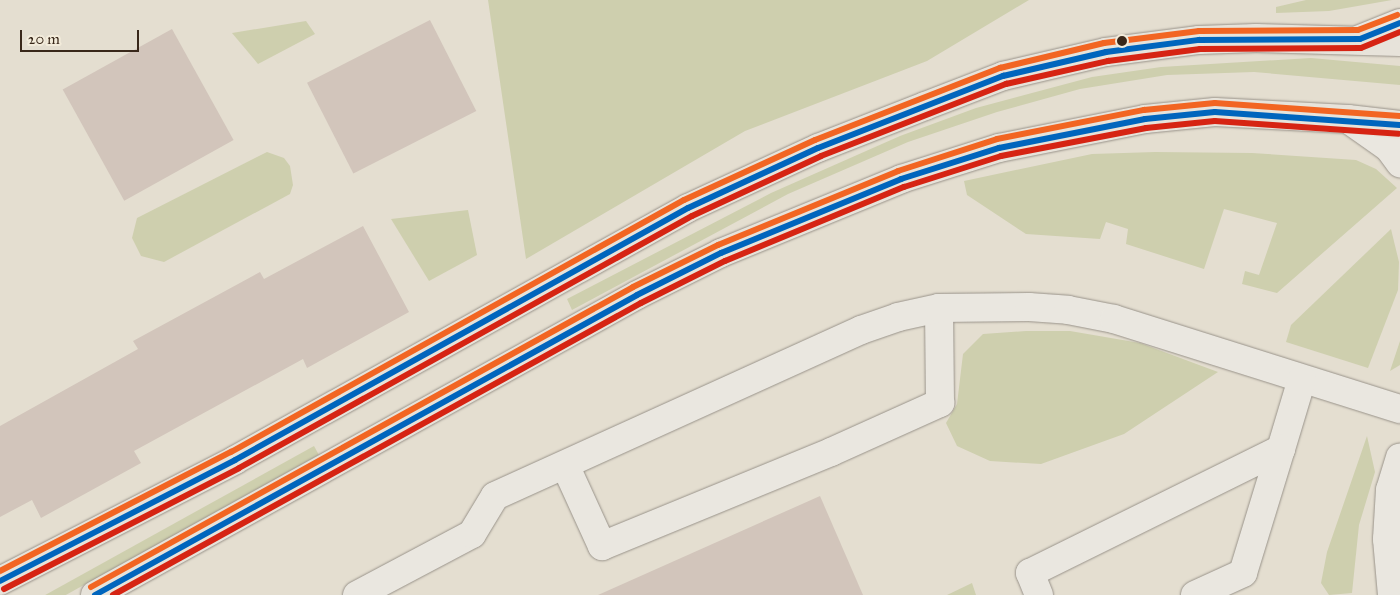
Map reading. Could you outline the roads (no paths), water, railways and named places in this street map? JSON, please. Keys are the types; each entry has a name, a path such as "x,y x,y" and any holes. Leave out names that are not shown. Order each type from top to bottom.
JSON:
{"main road":[{"path":"0,581 235,460 688,208 818,148 1003,76 1106,52 1199,40 1360,39 1400,42"},
{"path":"95,595 184,549 637,296 721,253 901,179 999,148 1144,119 1216,112 1348,119 1400,125"}],"street":[{"path":"1360,39 1400,23"},
{"path":"1348,119 1389,148 1400,163"},
{"path":"357,595 472,534 496,496 566,467 861,330 898,317 939,308 1029,307 1114,318 1400,409"},
{"path":"566,467 602,546 832,452 940,403 939,308"},
{"path":"1195,595 1243,573 1302,379"},
{"path":"1039,595 1030,573 1281,449"},
{"path":"1394,595 1387,539 1390,490 1400,458"},
{"path":"1394,595 1400,580"}]}
